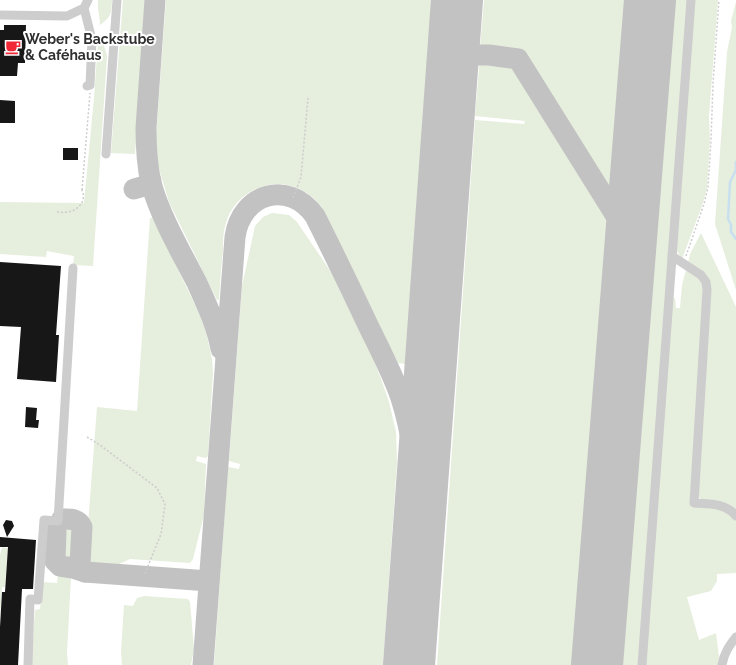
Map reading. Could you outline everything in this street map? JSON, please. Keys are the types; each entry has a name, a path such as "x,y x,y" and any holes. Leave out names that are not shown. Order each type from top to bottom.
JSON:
{"street":[{"path":"106,154 117,0"},
{"path":"642,665 691,0"},
{"path":"0,15 67,16 86,4 92,40 88,86"},
{"path":"672,256 701,275 706,282 708,290 694,503 721,506 730,510 736,516"},
{"path":"28,665 30,600 38,600 44,520 58,521 73,268"},
{"path":"722,665 723,657 728,647 736,637"}],"path":[{"path":"683,263 704,204 708,187 719,0"},
{"path":"57,212 68,212 77,209 84,200 84,194 81,189 91,99 88,86"},
{"path":"293,198 301,177 308,98"},
{"path":"87,437 157,488 165,504 161,534 144,576"}],"green space":[{"path":"98,0 112,0 110,14 100,25 98,6"},
{"path":"123,0 146,0 135,154 111,153"},
{"path":"166,0 432,0 406,364 398,363 321,206 307,193 295,187 276,184 259,187 238,201 233,208 224,230 219,300 217,300 169,202 157,162 156,137"},
{"path":"484,0 688,0 640,665 437,665 475,120 524,124 525,121 475,116 480,57 500,56 500,50 480,48"},
{"path":"693,0 718,0 709,116 710,140 707,188 703,203 682,259 675,248"},
{"path":"736,2 736,290 715,224 727,52 732,27 731,21"},
{"path":"98,42 104,45 107,56 93,266 73,265 74,256 47,251 46,257 0,254 0,202 84,203"},
{"path":"272,213 289,215 297,222 331,272 373,358 389,402 396,432 397,462 383,665 214,665 228,467 239,469 240,464 229,461 242,286 255,226 263,217"},
{"path":"150,218 153,218 199,313 206,332 212,359 213,372 208,456 206,458 197,456 196,461 206,464 204,515 193,559 190,563 130,559 115,566 85,564 97,407 137,411"},
{"path":"701,233 736,307 736,510 701,499 698,496 711,292 688,263 690,254"},
{"path":"686,270 700,276 704,284 690,504 721,508 736,519 736,573 717,574 717,581 711,591 687,597 699,640 716,633 720,665 645,665 672,298 675,298 676,308 680,308 682,285"},
{"path":"63,521 74,523 77,527 74,559 68,561 62,561 59,557"},
{"path":"2,547 8,548 5,587 2,587 0,617 0,555"},
{"path":"61,571 66,571 71,577 67,653 68,665 31,665 35,610 40,609 42,582 57,583 58,575"},
{"path":"144,596 188,599 190,602 194,649 191,665 122,665 121,651 124,605 133,606 137,598"}],"building":[{"name":"Weber's Backstube & Caféhaus","path":"4,25 26,25 25,63 18,63 17,76 0,76 0,30 4,30"},
{"path":"0,100 15,101 15,123 0,123"},
{"path":"63,148 78,148 78,160 63,160"},
{"path":"0,262 61,266 56,335 59,335 56,382 17,379 21,327 0,326"},
{"path":"26,407 37,408 36,420 39,420 38,428 25,427"},
{"path":"6,520 12,521 14,526 7,537 3,525"},
{"path":"0,537 36,540 33,589 22,589 18,665 0,665 2,592 5,592 8,547 0,547"}],"waterway":[{"path":"736,162 736,170 730,182 728,219 731,225 731,232 736,239"}],"taxiway":[{"path":"155,0 146,128 147,156 151,183 165,221 208,307 217,332 221,349"},
{"path":"453,55 489,55 518,59 631,240"},
{"path":"134,189 148,185 151,181"},
{"path":"203,665 235,237 239,222 246,210 256,201 268,196 280,195 292,197 304,204 315,216 394,379 401,398 412,444 418,491 419,522"},
{"path":"62,519 71,519 78,522 82,527 80,567 85,572"},
{"path":"56,531 55,561 60,566 85,572 209,581"}],"runway":[{"path":"409,665 457,0"},
{"path":"597,665 650,0"}],"place":[{"name":"Weber's Backstube & Caféhaus","path":"13,47"}]}
